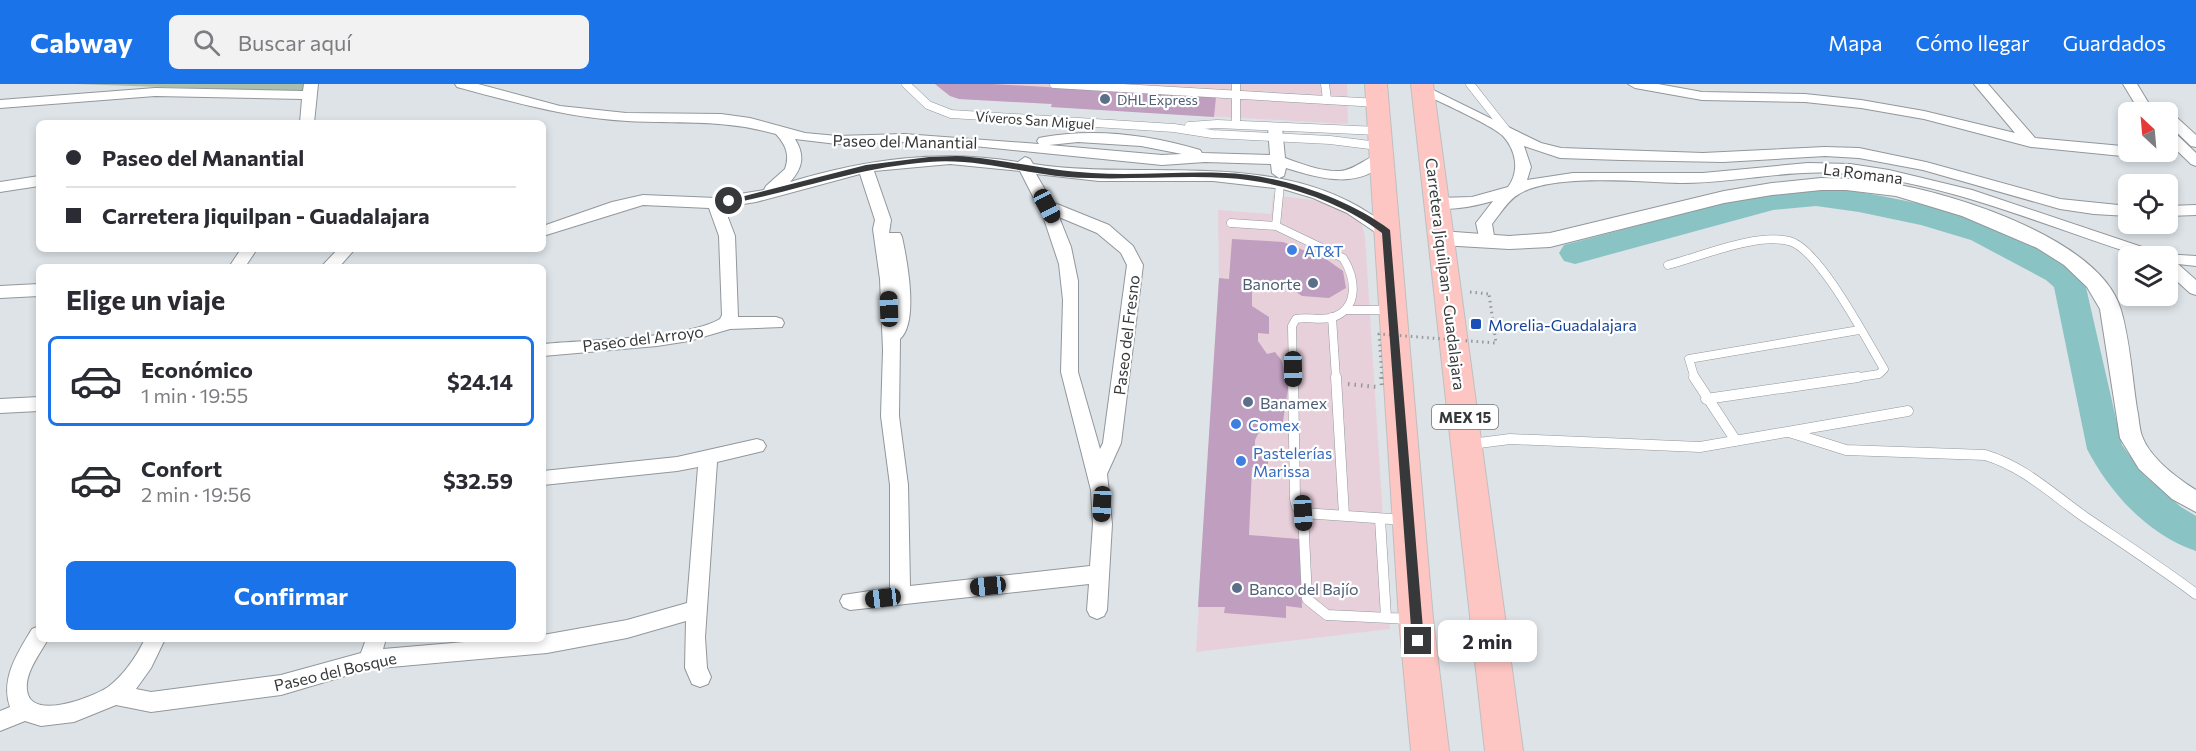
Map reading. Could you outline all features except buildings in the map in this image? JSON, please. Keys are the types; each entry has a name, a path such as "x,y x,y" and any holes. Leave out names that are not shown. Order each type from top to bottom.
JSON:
{"highway":[{"name":"Carretera Jiquilpan - Guadalajara","path":"1422,86 1468,444 1504,751"},
{"path":"1379,124 1393,310 1394,519 1416,619 1430,751"}],"street":[{"name":"Paseo del Manantial","path":"462,84 560,110 626,117 721,118 805,137 837,140 904,138 1027,147 1049,140 1096,139 1164,145 1205,157 1278,161"},
{"path":"1635,84 1702,96 1804,98 1891,108 2031,142 2082,150 2118,151"},
{"path":"1981,84 2031,142"},
{"path":"2130,84 2142,102"},
{"name":"La Romana","path":"1422,86 1536,146 1560,153 1725,157 1807,151 1860,153 1931,168 2063,204 2118,211"},
{"path":"0,104 155,92 311,89 307,120"},
{"path":"2140,98 2146,102"},
{"path":"1278,161 1314,172 1341,176 1361,172 1379,124"},
{"path":"744,200 773,189 787,178 793,168 796,155 793,143 781,130"},
{"path":"2178,130 2194,151"},
{"path":"1487,242 1484,223 1514,190 1524,171 1523,159 1507,131"},
{"path":"1276,132 1280,184"},
{"path":"2178,141 2194,151"},
{"path":"1027,147 1026,169 1047,206 1062,240 1069,272 1071,300 1068,356 1071,383 1098,474 1102,504 1097,610"},
{"path":"1560,153 1553,157 1551,164 1560,179"},
{"name":"Paseo del Manantial","path":"546,230 642,200 714,202 744,200 866,168 929,159 968,159 1004,163 1026,169 1096,176 1225,175 1280,184 1308,191 1350,208 1387,232"},
{"name":"La Romana","path":"1437,203 1472,202 1560,179 1698,178 1811,167 1848,169 1921,181 2125,246"},
{"path":"866,168 883,220 881,229 887,263 891,350 890,416 898,485 900,596"},
{"path":"0,188 36,182"},
{"path":"1441,238 1487,242 1550,240 1704,201 1822,184 1896,191 1964,210 2042,242 2082,269 2096,283 2110,309 2131,438 2147,463 2180,492 2196,502"},
{"path":"0,188 36,193"},
{"name":"Paseo del Arroyo","path":"546,350 657,340 718,328 727,323 730,315 727,236 714,202"},
{"path":"2063,204 2064,226"},
{"name":"Paseo del Fresno","path":"1047,206 1103,229 1127,250 1134,265 1128,332 1112,443 1098,474"},
{"path":"2178,211 2194,212"},
{"path":"332,264 344,252"},
{"path":"2178,259 2196,261"},
{"path":"2178,274 2196,289"},
{"path":"0,292 36,290"},
{"path":"727,323 776,323"},
{"path":"0,406 36,404"},
{"path":"546,478 637,470 708,458 757,446"},
{"path":"700,676 696,668 695,654 696,609 708,458"},
{"path":"850,602 1099,574"},
{"name":"Paseo del Bosque","path":"114,695 151,702 281,685 369,660 548,644 637,626 696,609"},
{"path":"25,711 18,701 16,688 26,659 36,640"},
{"path":"0,721 25,711 46,716 68,714 93,707 114,695 130,681 154,642"},
{"path":"369,660 375,642"}],"lane":[{"name":"Víveros San Miguel","path":"906,84 928,105 951,114 1174,128 1212,134 1276,132 1379,124"},
{"path":"1054,84 1327,99 1379,124"},
{"path":"1236,84 1236,125"},
{"path":"1325,84 1327,99"},
{"path":"1470,84 1507,131"},
{"name":"Víveros San Miguel","path":"1174,128 1236,125 1330,140 1379,124"},
{"path":"1276,226 1280,184"},
{"path":"1231,223 1276,226 1343,258 1350,267 1354,281 1353,297 1345,310"},
{"path":"1668,265 1770,238 1791,241 1810,253 1821,267 1884,369 1879,374 1706,399"},
{"path":"1386,617 1394,519 1303,513 1297,507 1292,326 1296,319 1332,317 1345,310 1393,310"},
{"path":"1332,317 1344,515"},
{"path":"1736,441 1706,399 1687,363 1693,357 1859,330"},
{"path":"1468,444 1510,440 1700,447 1908,411"},
{"path":"1789,432 1846,450 1985,455 2003,459 2157,564 2196,594"},
{"path":"1303,513 1307,599 1327,615 1416,619"}],"path":[{"path":"1382,387 1379,334 1496,343 1489,294"}],"shaded area":[{"path":"935,84 1347,84 1348,124 1051,107 1051,104 959,99 944,92"},
{"path":"1273,195 1313,200 1340,208 1353,215 1362,225 1365,237 1390,629 1196,652 1219,279 1218,210 1271,214"}],"green space":[{"path":"76,84 306,84 303,92"}],"waterway":[{"path":"1575,253 1773,200 1816,196 1859,202 1925,216 1982,233 2057,272 2069,283 2105,449 2132,487 2167,518 2196,535"}],"place":[{"name":"DHL Express","path":"1105,99"},
{"name":"AT&T","path":"1292,250"},
{"name":"Banorte","path":"1313,283"},
{"name":"Morelia-Guadalajara","path":"1476,324"},
{"name":"Banamex","path":"1248,402"},
{"name":"Comex","path":"1236,424"},
{"name":"Pastelerías Marissa","path":"1241,461"},
{"name":"Banco del Bajío","path":"1237,588"}],"route":[{"path":"729,201 744,200 866,168 929,159 968,159 1065,174 1131,177 1225,175 1254,178 1308,191 1350,208 1371,220 1387,232 1418,641"}]}
